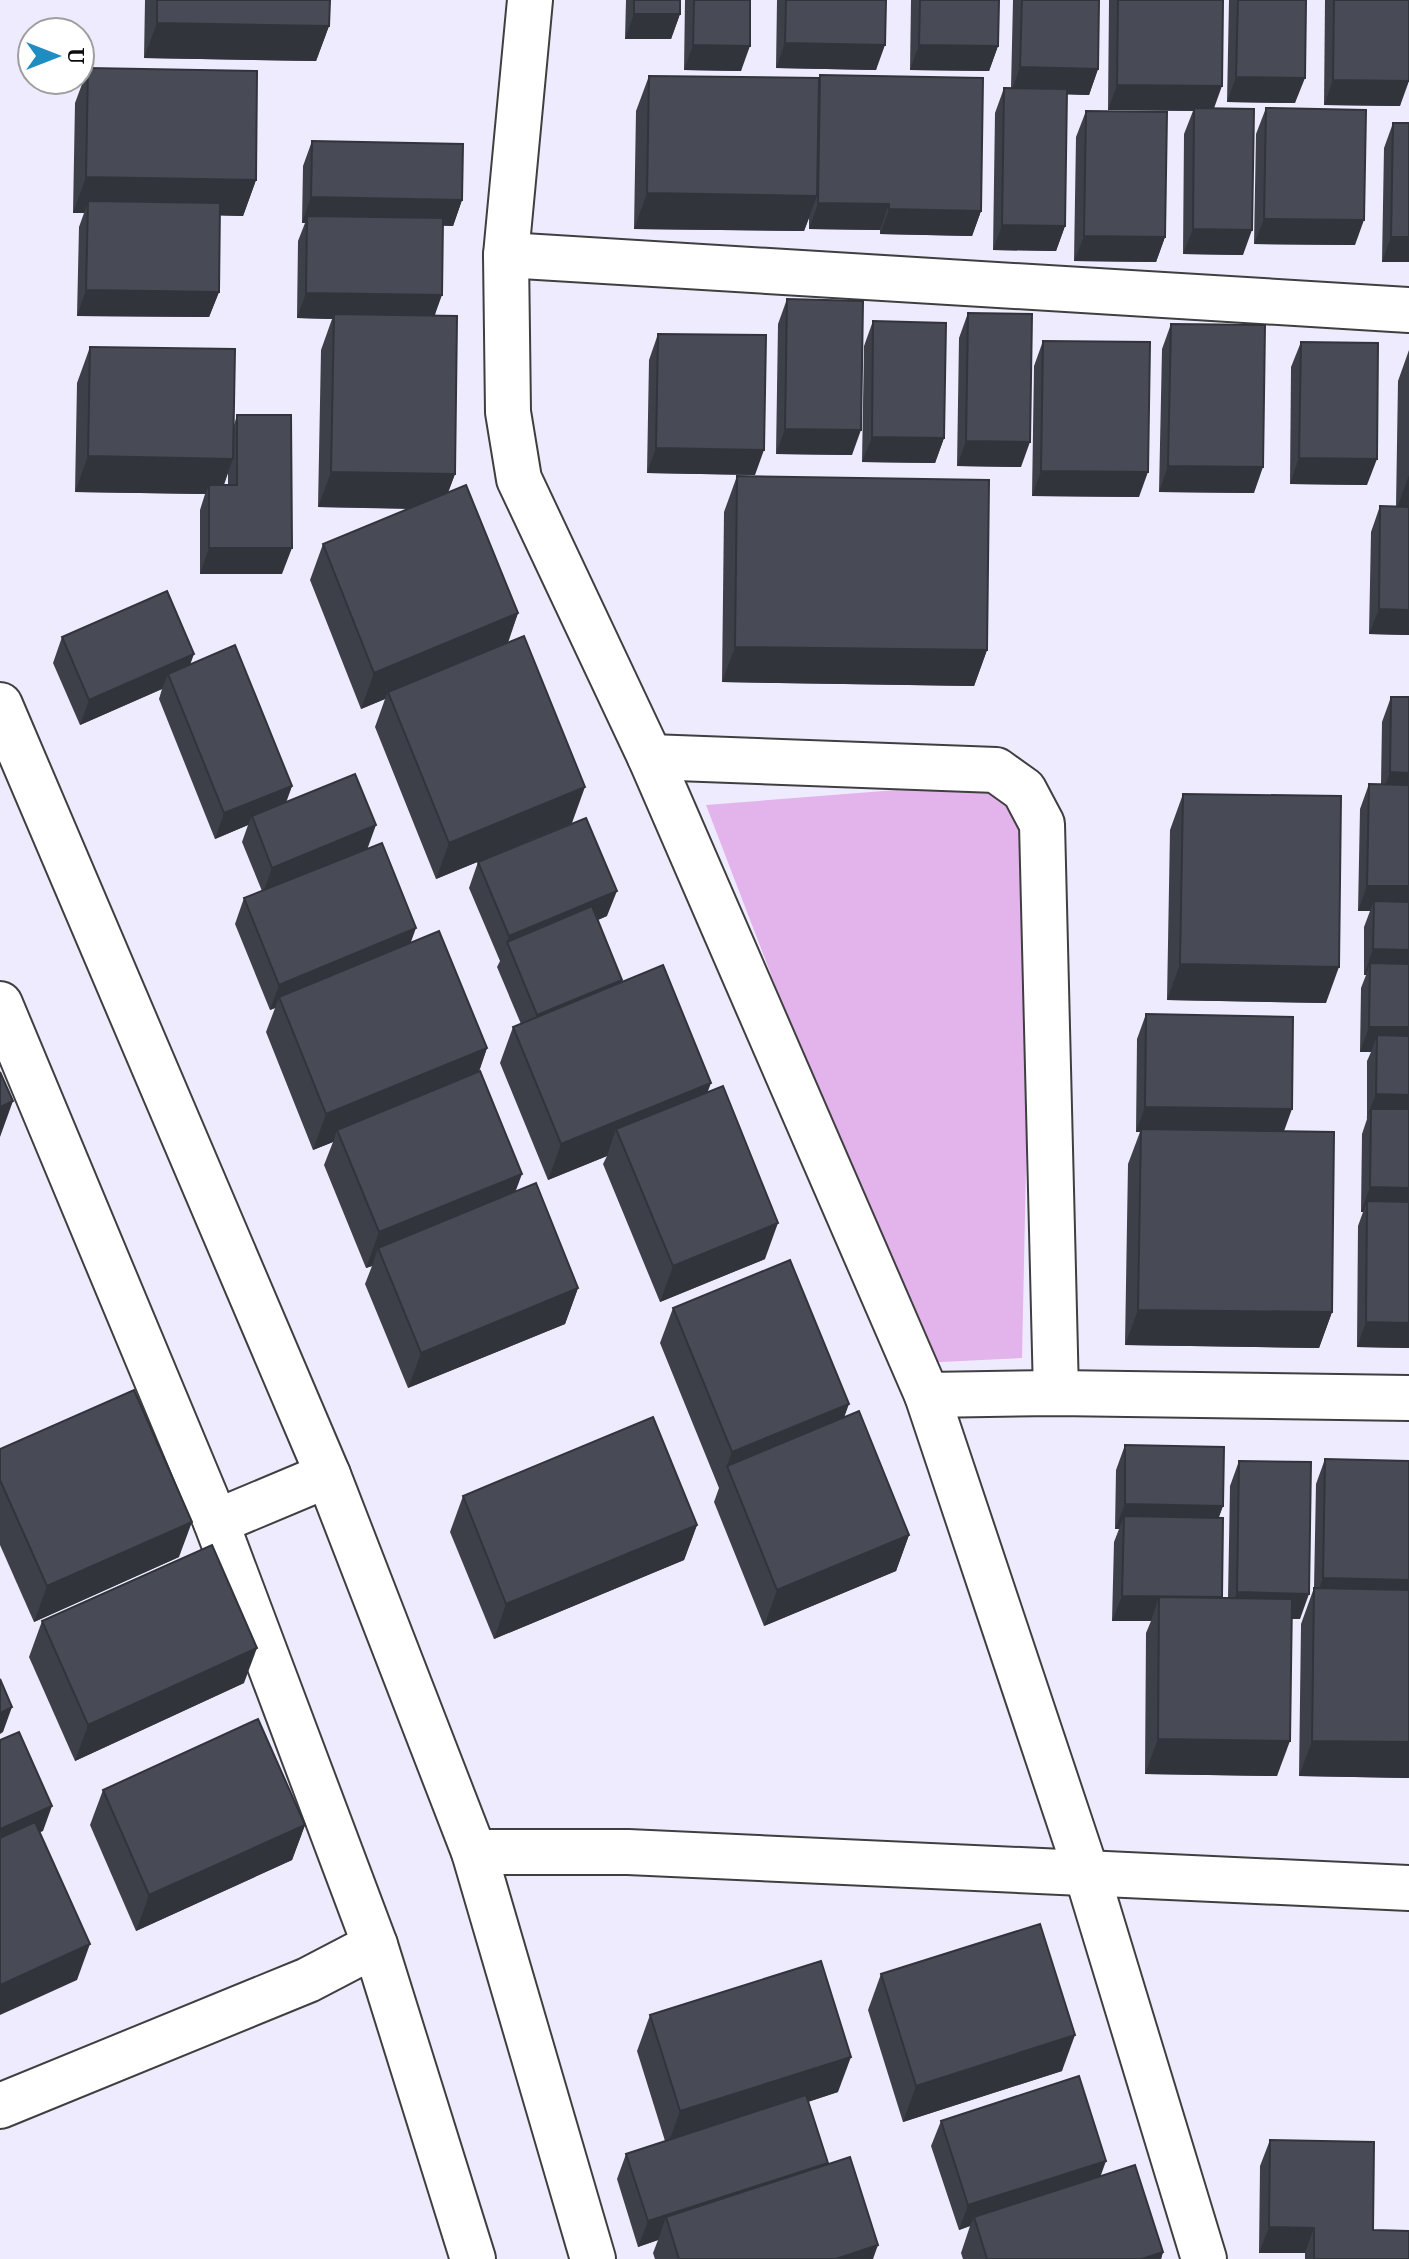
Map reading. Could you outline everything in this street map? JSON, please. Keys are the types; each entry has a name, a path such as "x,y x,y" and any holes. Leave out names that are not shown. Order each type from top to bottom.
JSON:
{"street":[{"path":"530,0 506,255 508,412 519,479 650,757 927,1395 1086,1871 1204,2259"},
{"path":"506,255 1409,310"},
{"path":"0,705 328,1475 474,1852 593,2259"},
{"path":"650,757 996,770 1024,790 1042,824 1056,1393"},
{"path":"0,1004 216,1522 375,1945 473,2259"},
{"path":"927,1395 1056,1393 1409,1398"},
{"path":"216,1522 328,1475"},
{"path":"474,1852 628,1852 1409,1888"},
{"path":"0,2106 308,1980 375,1945"}],"shaded area":[{"path":"986,783 1033,836 1022,1358 920,1363 706,805"}],"building":[{"path":"157,0 330,0 329,26 157,23"},
{"path":"634,0 680,0 680,14 634,14"},
{"path":"694,0 750,0 750,46 693,45"},
{"path":"786,0 886,0 885,45 785,43"},
{"path":"920,0 999,0 998,46 919,45"},
{"path":"1022,0 1099,0 1098,69 1020,67"},
{"path":"1118,0 1223,0 1222,86 1117,85"},
{"path":"1238,0 1306,0 1305,78 1236,77"},
{"path":"1334,0 1409,0 1409,81 1333,80"},
{"path":"96,68 257,71 256,180 86,177 87,96 96,96"},
{"path":"820,75 983,78 981,211 889,209 889,204 818,203"},
{"path":"649,76 819,78 817,196 647,193"},
{"path":"1004,88 1067,89 1065,226 1002,225"},
{"path":"1194,108 1254,109 1252,230 1193,229"},
{"path":"1266,108 1366,110 1364,220 1264,219"},
{"path":"1086,111 1167,112 1165,237 1084,236"},
{"path":"1393,123 1409,123 1409,237 1391,237"},
{"path":"312,141 463,144 462,200 311,197"},
{"path":"88,201 220,203 219,292 86,290"},
{"path":"307,216 443,218 442,295 306,293"},
{"path":"787,299 863,301 861,430 785,429"},
{"path":"968,313 1032,314 1030,442 966,441"},
{"path":"334,314 457,316 455,474 331,472"},
{"path":"873,321 946,323 944,438 872,437"},
{"path":"1171,324 1265,325 1263,467 1168,466"},
{"path":"658,334 766,335 764,450 656,448"},
{"path":"1043,341 1150,342 1148,472 1041,471"},
{"path":"1301,342 1378,343 1377,459 1299,458"},
{"path":"90,347 235,349 233,459 88,456"},
{"path":"237,415 291,415 292,548 209,548 209,485 237,485"},
{"path":"737,476 989,480 987,650 735,647"},
{"path":"466,485 518,613 374,673 323,544"},
{"path":"1380,506 1409,507 1409,610 1379,609"},
{"path":"167,591 194,654 89,700 62,637"},
{"path":"524,636 585,787 449,843 388,692"},
{"path":"235,645 292,786 224,813 168,674"},
{"path":"1391,697 1409,697 1409,773 1390,772"},
{"path":"355,774 376,825 272,868 252,816"},
{"path":"1369,784 1409,785 1409,886 1367,886"},
{"path":"1183,794 1341,796 1339,967 1180,964"},
{"path":"586,818 617,891 509,936 478,862"},
{"path":"382,843 416,928 279,985 244,898"},
{"path":"1374,901 1409,902 1409,950 1373,949"},
{"path":"592,906 622,980 537,1015 507,942"},
{"path":"439,931 487,1048 326,1114 279,997"},
{"path":"1370,963 1409,964 1409,1027 1369,1027"},
{"path":"663,965 711,1083 561,1144 513,1027"},
{"path":"1146,1014 1293,1017 1292,1109 1145,1107"},
{"path":"1377,1035 1409,1036 1409,1095 1376,1094"},
{"path":"480,1071 522,1174 379,1232 337,1130"},
{"path":"0,1072 13,1101 0,1107"},
{"path":"723,1086 778,1223 673,1266 616,1129"},
{"path":"1371,1109 1409,1109 1409,1188 1370,1187"},
{"path":"1141,1129 1334,1132 1332,1312 1138,1310"},
{"path":"536,1183 578,1288 421,1353 378,1248"},
{"path":"1367,1201 1409,1202 1409,1323 1366,1322"},
{"path":"790,1260 849,1404 732,1452 673,1308"},
{"path":"134,1390 192,1522 47,1586 0,1480 0,1449"},
{"path":"859,1411 909,1535 777,1590 727,1466"},
{"path":"653,1417 697,1525 506,1604 463,1496"},
{"path":"1125,1445 1224,1447 1223,1506 1125,1504"},
{"path":"1325,1459 1409,1461 1409,1580 1323,1578"},
{"path":"1239,1461 1311,1462 1309,1594 1237,1592"},
{"path":"1124,1516 1223,1518 1222,1597 1122,1596"},
{"path":"212,1545 257,1648 88,1725 42,1621"},
{"path":"1314,1588 1409,1590 1409,1742 1312,1741"},
{"path":"1159,1597 1292,1599 1290,1741 1158,1739"},
{"path":"0,1679 12,1707 0,1713"},
{"path":"258,1719 305,1825 149,1895 103,1790"},
{"path":"19,1732 52,1806 0,1829 0,1740"},
{"path":"35,1822 90,1944 0,1985 0,1838"},
{"path":"1040,1924 1075,2035 916,2086 881,1974"},
{"path":"821,1961 851,2057 680,2111 650,2015"},
{"path":"1079,2076 1106,2161 968,2205 941,2121"},
{"path":"806,2095 828,2163 648,2221 626,2154"},
{"path":"1270,2140 1374,2142 1373,2230 1409,2231 1409,2259 1314,2259 1314,2228 1269,2227"},
{"path":"850,2157 878,2245 836,2259 679,2259 666,2217"},
{"path":"1135,2165 1163,2252 1142,2259 987,2259 974,2217"}]}
